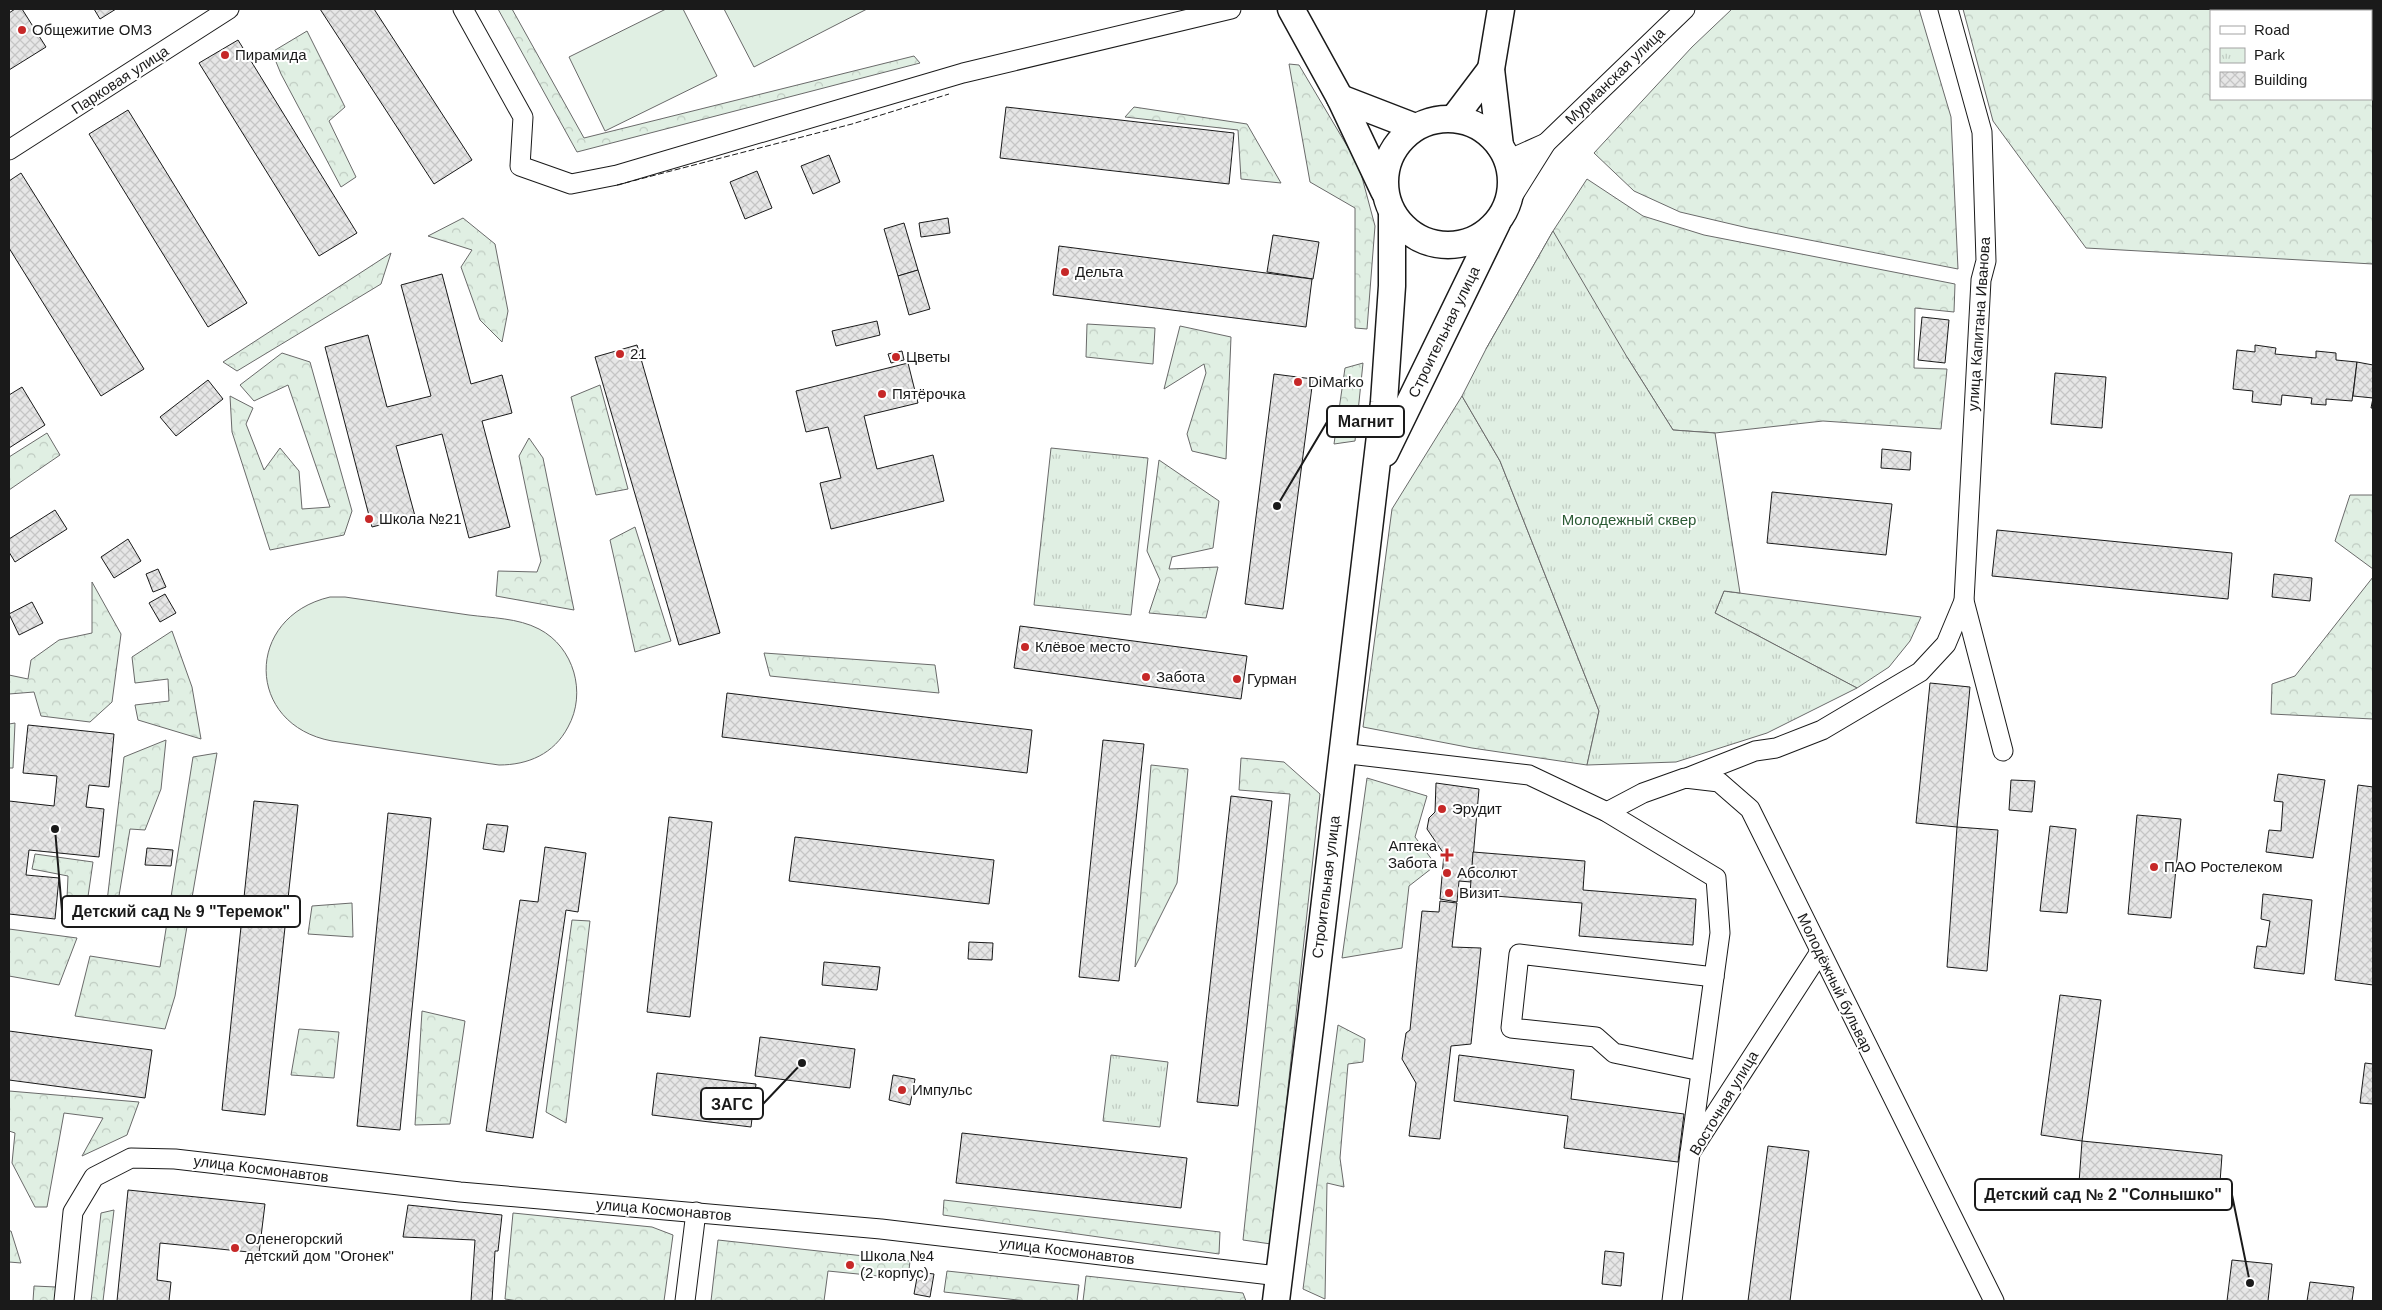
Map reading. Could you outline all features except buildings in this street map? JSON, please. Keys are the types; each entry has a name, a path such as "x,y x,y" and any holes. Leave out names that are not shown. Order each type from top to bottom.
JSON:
{"street":[{"name":"Парковая улица","path":"9,150 229,9"},
{"path":"463,9 522,117 520,166 571,184 627,172 963,73 1231,9"},
{"name":"Строительная улица","path":"1276,1301 1384,402 1392,286 1388,202 1340,98 1291,9"},
{"path":"1501,9 1491,69 1504,153 1512,183 1504,210"},
{"name":"Мурманская улица","path":"1546,143 1685,9"},
{"name":"улица Капитана Иванова","path":"1948,9 1982,132 1986,261 1981,280 1964,601"},
{"path":"1454,118 1491,69"},
{"path":"1340,98 1416,126"},
{"path":"1504,153 1478,125 1454,118 1432,120 1416,126 1399,140 1389,158 1384,179 1388,202 1407,231 1427,242 1442,245 1470,242 1489,230 1504,210 1546,143"},
{"path":"1504,153 1546,143"},
{"name":"Строительная улица","path":"1376,472 1504,210"},
{"path":"1964,601 2002,751"},
{"path":"1685,778 1755,751 1776,748 1822,730 1920,672 1946,644 1964,601"},
{"path":"1342,753 1529,775 1607,812 1716,878 1720,933 1690,1154"},
{"name":"Молодёжный бульвар","path":"1607,812 1643,793 1685,778 1719,782 1750,809 1994,1301"},
{"name":"Восточная улица","path":"1672,1301 1690,1154 1820,952"},
{"path":"1701,1071 1614,1053 1596,1037 1511,1028 1519,954 1714,977"},
{"name":"улица Космонавтов","path":"64,1301 73,1212 94,1176 131,1158 175,1159 460,1192 882,1229 1278,1276"},
{"path":"684,1301 696,1212"}],"green space":[{"path":"498,9 512,9 584,138 914,56 920,63 577,152"},
{"path":"666,9 683,9 717,76 605,131 569,57"},
{"path":"724,9 867,9 754,67"},
{"path":"1732,9 1919,9 1951,117 1958,269 1748,228 1680,212 1634,191 1594,153 1692,47"},
{"path":"1963,9 2373,9 2373,264 2086,248 1993,121"},
{"path":"307,31 345,107 329,121 356,177 341,187 281,74 272,52"},
{"path":"1289,64 1299,65 1359,166 1375,226 1367,329 1355,328 1355,208 1310,182"},
{"path":"1134,107 1247,124 1281,183 1241,179 1238,130 1125,117"},
{"path":"1587,179 1643,216 1704,235 1955,284 1954,312 1915,308 1914,368 1947,369 1941,429 1823,421 1715,433 1673,430 1627,357 1486,349 1553,231"},
{"path":"463,218 495,244 508,311 502,342 480,320 461,267 472,250 428,236"},
{"name":"Молодежный сквер","path":"1553,231 1627,357 1673,430 1715,433 1740,593 1724,591 1715,613 1857,688 1767,733 1676,762 1587,765 1599,711 1500,461 1462,396 1486,349"},
{"path":"391,253 381,284 237,371 223,362"},
{"path":"1087,324 1155,328 1153,364 1086,357"},
{"path":"1180,326 1231,337 1226,459 1192,451 1187,434 1206,373 1204,364 1164,389"},
{"path":"282,353 310,362 352,511 344,535 270,550 232,432 230,396 253,408 246,424 264,470 280,448 299,471 302,509 330,507 288,385 254,401 240,385"},
{"path":"1363,363 1355,441 1334,444 1345,368"},
{"path":"600,385 628,489 596,495 571,397"},
{"path":"1462,396 1500,461 1599,711 1587,765 1472,748 1363,727 1392,509"},
{"path":"47,433 60,455 9,490 9,457"},
{"path":"529,438 543,458 574,610 496,596 498,571 537,572 541,561 519,456"},
{"path":"1051,448 1148,458 1131,615 1034,605"},
{"path":"1159,460 1219,501 1213,548 1172,557 1169,569 1218,567 1206,618 1149,613 1160,580 1147,551"},
{"path":"2350,495 2373,495 2373,569 2335,541"},
{"path":"635,527 671,641 635,652 610,540"},
{"path":"2373,577 2373,719 2271,714 2272,684 2295,676"},
{"path":"92,582 121,634 112,702 90,722 41,716 34,692 9,694 9,675 28,679 31,660 59,640 92,633"},
{"path":"1724,591 1921,617 1910,641 1889,667 1857,688 1715,613"},
{"path":"330,597 345,597 505,619 531,625 539,629 561,647 569,659 574,672 576,700 574,714 568,727 548,751 539,756 520,763 499,765 332,741 303,731 283,715 270,694 266,671 270,647 282,626 302,608"},
{"path":"172,631 192,687 201,739 138,720 135,705 169,701 168,679 135,683 132,657"},
{"path":"764,653 935,665 939,693 770,676"},
{"path":"15,723 13,768 9,768 9,724"},
{"path":"166,740 161,789 145,830 130,829 116,914 106,910 124,757"},
{"path":"217,753 175,996 165,1029 75,1016 90,956 160,967 193,757"},
{"path":"1241,758 1284,762 1320,794 1271,1244 1243,1240 1290,794 1239,790"},
{"path":"1151,765 1188,769 1177,883 1135,967"},
{"path":"1367,778 1427,796 1415,837 1436,865 1409,886 1402,948 1342,958"},
{"path":"35,854 93,862 84,924 66,921 68,876 32,869"},
{"path":"352,903 353,937 308,934 312,906"},
{"path":"572,920 590,921 566,1123 546,1112"},
{"path":"9,929 77,938 59,985 9,976"},
{"path":"422,1011 465,1021 450,1124 415,1125"},
{"path":"1338,1025 1365,1039 1363,1062 1348,1064 1340,1158 1344,1187 1327,1183 1325,1299 1303,1289"},
{"path":"299,1029 339,1032 334,1078 291,1075"},
{"path":"1111,1055 1168,1062 1160,1127 1103,1121"},
{"path":"9,1091 139,1102 127,1135 82,1156 103,1118 64,1113 47,1207 35,1207 12,1163 15,1133 9,1131"},
{"path":"944,1200 1220,1232 1219,1254 943,1215"},
{"path":"114,1210 103,1301 91,1301 101,1213"},
{"path":"513,1213 652,1227 673,1235 664,1301 518,1301 505,1299"},
{"path":"9,1231 11,1231 21,1263 9,1262"},
{"path":"718,1240 910,1261 908,1279 828,1271 824,1301 711,1301"},
{"path":"947,1271 1079,1285 1077,1301 1027,1301 944,1292"},
{"path":"1086,1276 1243,1293 1246,1301 1083,1301"},
{"path":"34,1286 56,1287 55,1301 33,1301"}],"fence":[{"path":"617,185 852,124 949,94"}],"place":[{"name":"Общежитие ОМЗ","path":"22,30"},
{"name":"Пирамида","path":"225,55"},
{"name":"Дельта","path":"1065,272"},
{"name":"21","path":"620,354"},
{"name":"Цветы","path":"896,357"},
{"name":"DiMarko","path":"1298,382"},
{"name":"Пятёрочка","path":"882,394"},
{"name":"Магнит","path":"1277,506"},
{"name":"Школа №21","path":"369,519"},
{"name":"Клёвое место","path":"1025,647"},
{"name":"Забота","path":"1146,677"},
{"name":"Гурман","path":"1237,679"},
{"name":"Эрудит","path":"1442,809"},
{"name":"Детский сад № 9 \"Теремок\"","path":"55,829"},
{"name":"Аптека Забота","path":"1447,855"},
{"name":"ПАО Ростелеком","path":"2154,867"},
{"name":"Абсолют","path":"1447,873"},
{"name":"Визит","path":"1449,893"},
{"name":"ЗАГС","path":"802,1063"},
{"name":"Импульс","path":"902,1090"},
{"name":"Оленегорский детский дом \"Огонек\"","path":"235,1248"},
{"name":"Школа №4 (2 корпус)","path":"850,1265"},
{"name":"Детский сад № 2 \"Солнышко\"","path":"2250,1283"}]}
